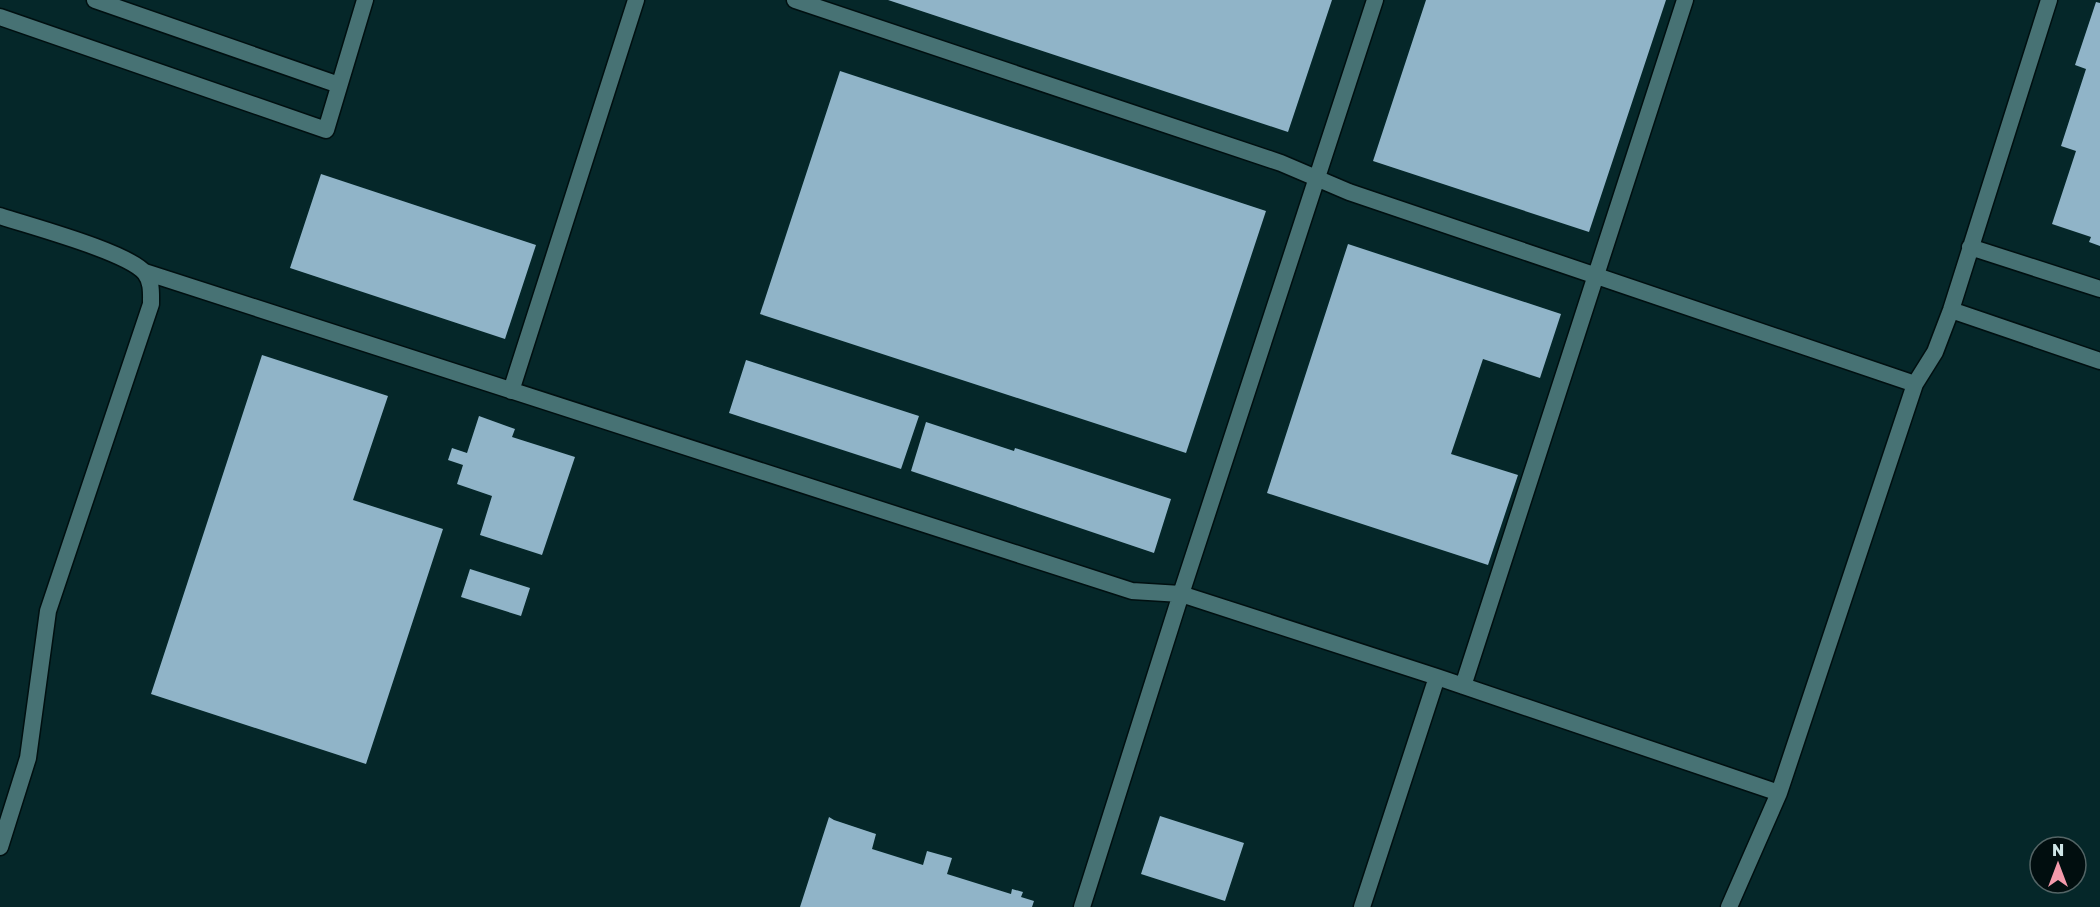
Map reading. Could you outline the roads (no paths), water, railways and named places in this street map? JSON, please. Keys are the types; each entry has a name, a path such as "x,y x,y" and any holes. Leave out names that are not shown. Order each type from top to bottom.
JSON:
{"lane":[{"path":"95,0 339,85"},
{"path":"511,391 636,0"},
{"path":"795,0 1270,159 1349,192 1915,384"},
{"path":"1082,907 1375,0"},
{"path":"1463,686 1685,0"},
{"path":"1730,907 1779,793 1915,384 1935,352 1951,310 2049,0"},
{"path":"0,17 326,130 361,1"},
{"path":"0,216 121,256 145,273 1132,591 1182,594 1437,677 1779,793"},
{"path":"1970,247 2100,289"},
{"path":"0,847 28,758 48,611 151,304 152,286 145,273"},
{"path":"1951,310 2100,361"},
{"path":"1362,907 1437,677"}]}
